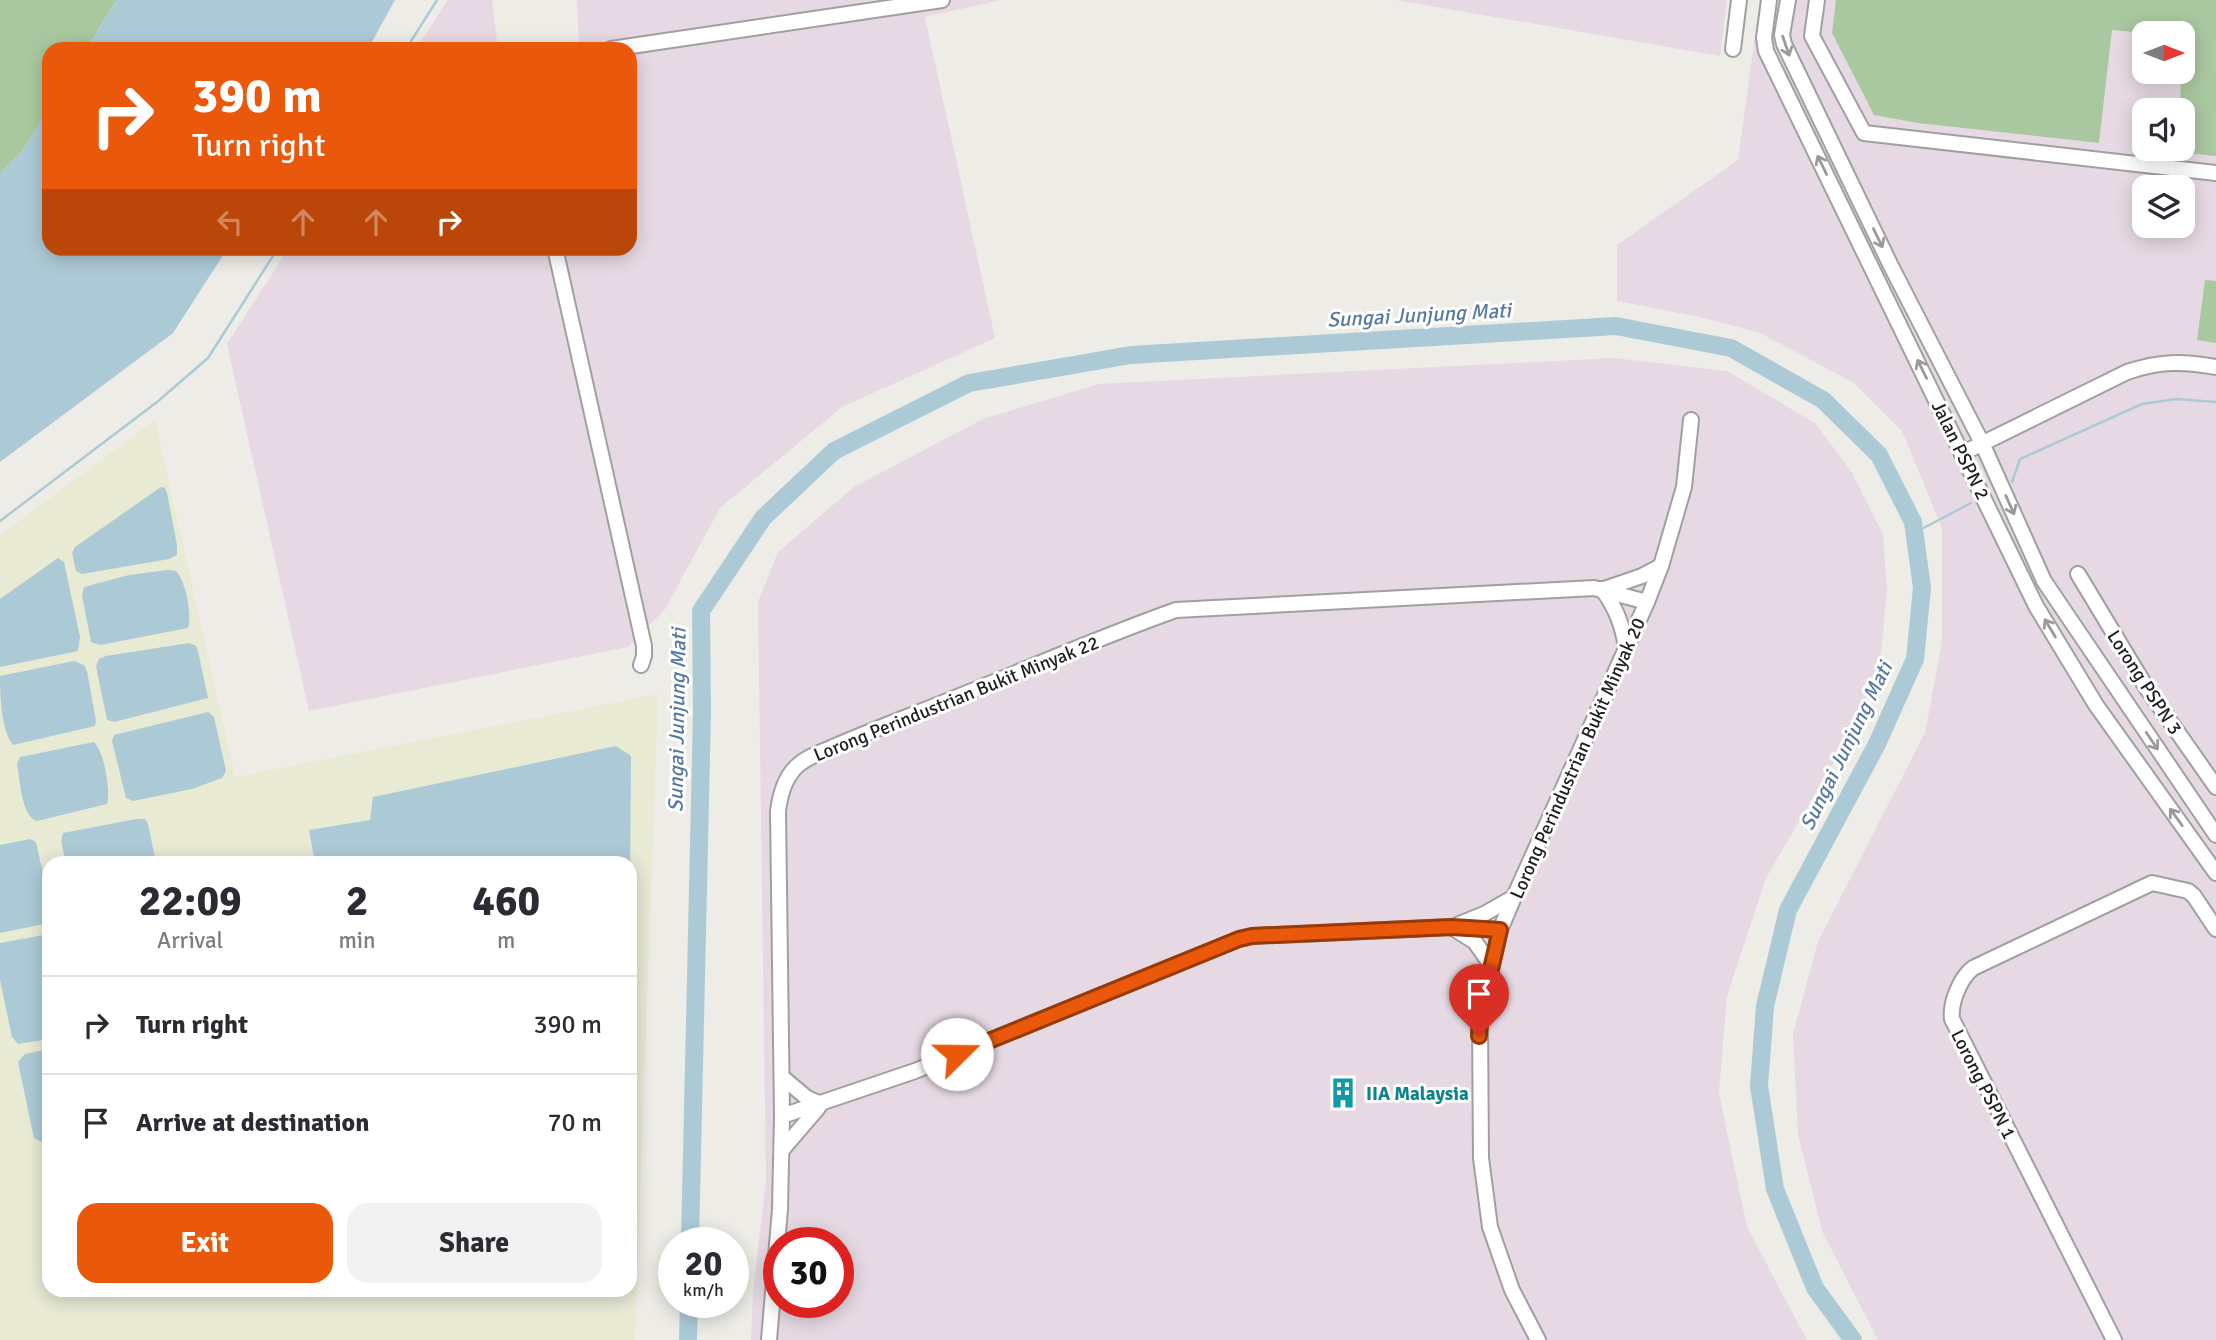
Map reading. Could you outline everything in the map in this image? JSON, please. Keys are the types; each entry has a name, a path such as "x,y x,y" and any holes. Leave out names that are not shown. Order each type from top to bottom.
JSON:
{"street":[{"path":"637,45 942,0"},
{"path":"1733,50 1740,0"},
{"name":"Jalan PSPN 2","path":"1769,0 1764,38 1766,51 2043,617 2096,705 2216,873"},
{"name":"Jalan PSPN 2","path":"1787,0 1782,35 1784,44 1891,265 1982,443 2044,581 2216,835"},
{"path":"1817,0 1812,36 1864,133 2216,173"},
{"path":"557,256 644,646 641,665"},
{"path":"1962,453 2127,372 2151,364 2171,362 2216,367"},
{"name":"Lorong Perindustrian Bukit Minyak 20","path":"1538,1340 1512,1290 1490,1227 1484,1194 1479,1105 1480,1017 1500,930 1661,566 1684,487 1691,420"},
{"path":"1626,647 1622,624 1614,605 1602,589 1623,584 1661,566"},
{"name":"Lorong PSPN 3","path":"2078,574 2146,687 2216,788"},
{"name":"Lorong Perindustrian Bukit Minyak 22","path":"769,1340 782,1150 778,811 780,794 795,768 808,758 1119,630 1176,610 1602,589 1647,602"},
{"path":"2124,701 2146,687"},
{"name":"Lorong PSPN 1","path":"2114,1340 1952,1019 1951,1008 1966,974 1973,968 2152,883 2188,891 2216,929"},
{"path":"1452,927 1484,914 1514,897"},
{"path":"1452,927 1475,942 1491,965"},
{"path":"782,1116 915,1071 1239,939 1252,936 1452,927 1500,930"},
{"path":"782,1077 794,1088 821,1104"},
{"path":"782,1150 821,1104"}],"shaded area":[{"path":"448,0 492,0 497,42 421,42"},
{"path":"577,0 1001,0 925,17 995,338 842,407 720,508 665,609 628,647 309,711 227,344 284,256 637,256 637,42 579,42"},
{"path":"1396,0 1727,0 1720,56"},
{"path":"1760,0 2216,0 2216,1340 1878,1340 1822,1231 1798,1135 1793,1034 1818,941 1925,733 1942,642 1942,528 1902,431 1854,383 1760,333 1700,317 1617,301 1617,245 1738,160"},
{"path":"1614,358 1727,371 1815,423 1851,471 1883,534 1887,591 1880,661 1860,717 1766,878 1727,996 1719,1093 1747,1227 1807,1340 751,1340 753,1291 766,1181 758,602 778,552 854,487 983,419 1099,384"}],"green space":[{"path":"0,0 117,0 90,42 42,42 42,119 22,152 0,174"},
{"path":"1836,0 2216,0 2216,156 2195,154 2195,98 2180,98 2181,84 2195,84 2195,21 2132,21 2132,32 2112,30 2099,143 1918,123 1874,115 1832,33"},
{"path":"2205,280 2216,281 2216,343 2197,340"},
{"path":"155,420 235,777 658,694 637,1284 637,856 42,856 42,1297 637,1297 635,1340 0,1340 0,535"}],"water":[{"path":"117,0 395,0 372,42 90,42"},
{"path":"42,119 42,256 222,256 173,333 0,462 0,174 22,152"},
{"path":"161,487 165,488 167,493 177,555 169,559 82,574 76,571 72,553 75,547"},
{"path":"58,558 64,562 80,637 78,651 0,667 0,599"},
{"path":"176,571 183,583 189,607 188,628 100,645 91,642 82,595 84,587 129,575"},
{"path":"189,643 196,646 198,651 208,698 114,722 107,720 96,666 99,659"},
{"path":"74,661 84,665 87,671 95,726 13,745 4,722 0,676"},
{"path":"208,712 214,717 226,771 222,778 192,789 133,801 126,798 112,741 114,735"},
{"path":"94,742 106,772 107,804 37,821 32,818 22,796 17,764 20,757"},
{"path":"616,746 631,756 630,856 314,856 309,830 370,820 373,797"},
{"path":"145,819 155,856 64,856 61,841 63,833"},
{"path":"30,839 36,842 42,870 42,924 0,933 0,845"},
{"path":"42,935 42,1040 18,1044 12,1037 0,980 0,943"},
{"path":"42,1050 41,1142 34,1138 18,1062 25,1054"}],"waterway":[{"path":"410,42 437,0"},
{"path":"0,521 157,402 208,358 273,256"},
{"name":"Sungai Junjung Mati","path":"690,1227 702,712 701,611 763,518 834,451 969,383 1131,355 1616,326 1731,348 1823,400 1879,455 1913,522 1922,588 1915,659 1877,744 1788,910 1765,1006 1759,1086 1775,1189 1815,1288 1853,1340"},
{"path":"2012,482 2020,459 2142,404 2176,399 2216,402"},
{"path":"1914,533 1971,503"},
{"name":"Sungai Junjung Mati","path":"688,1340 689,1318"}],"place":[{"name":"IIA Malaysia","path":"1343,1093"}],"route":[{"path":"957,1054 1239,939 1252,936 1452,927 1500,930 1480,1017 1479,1036"}]}
